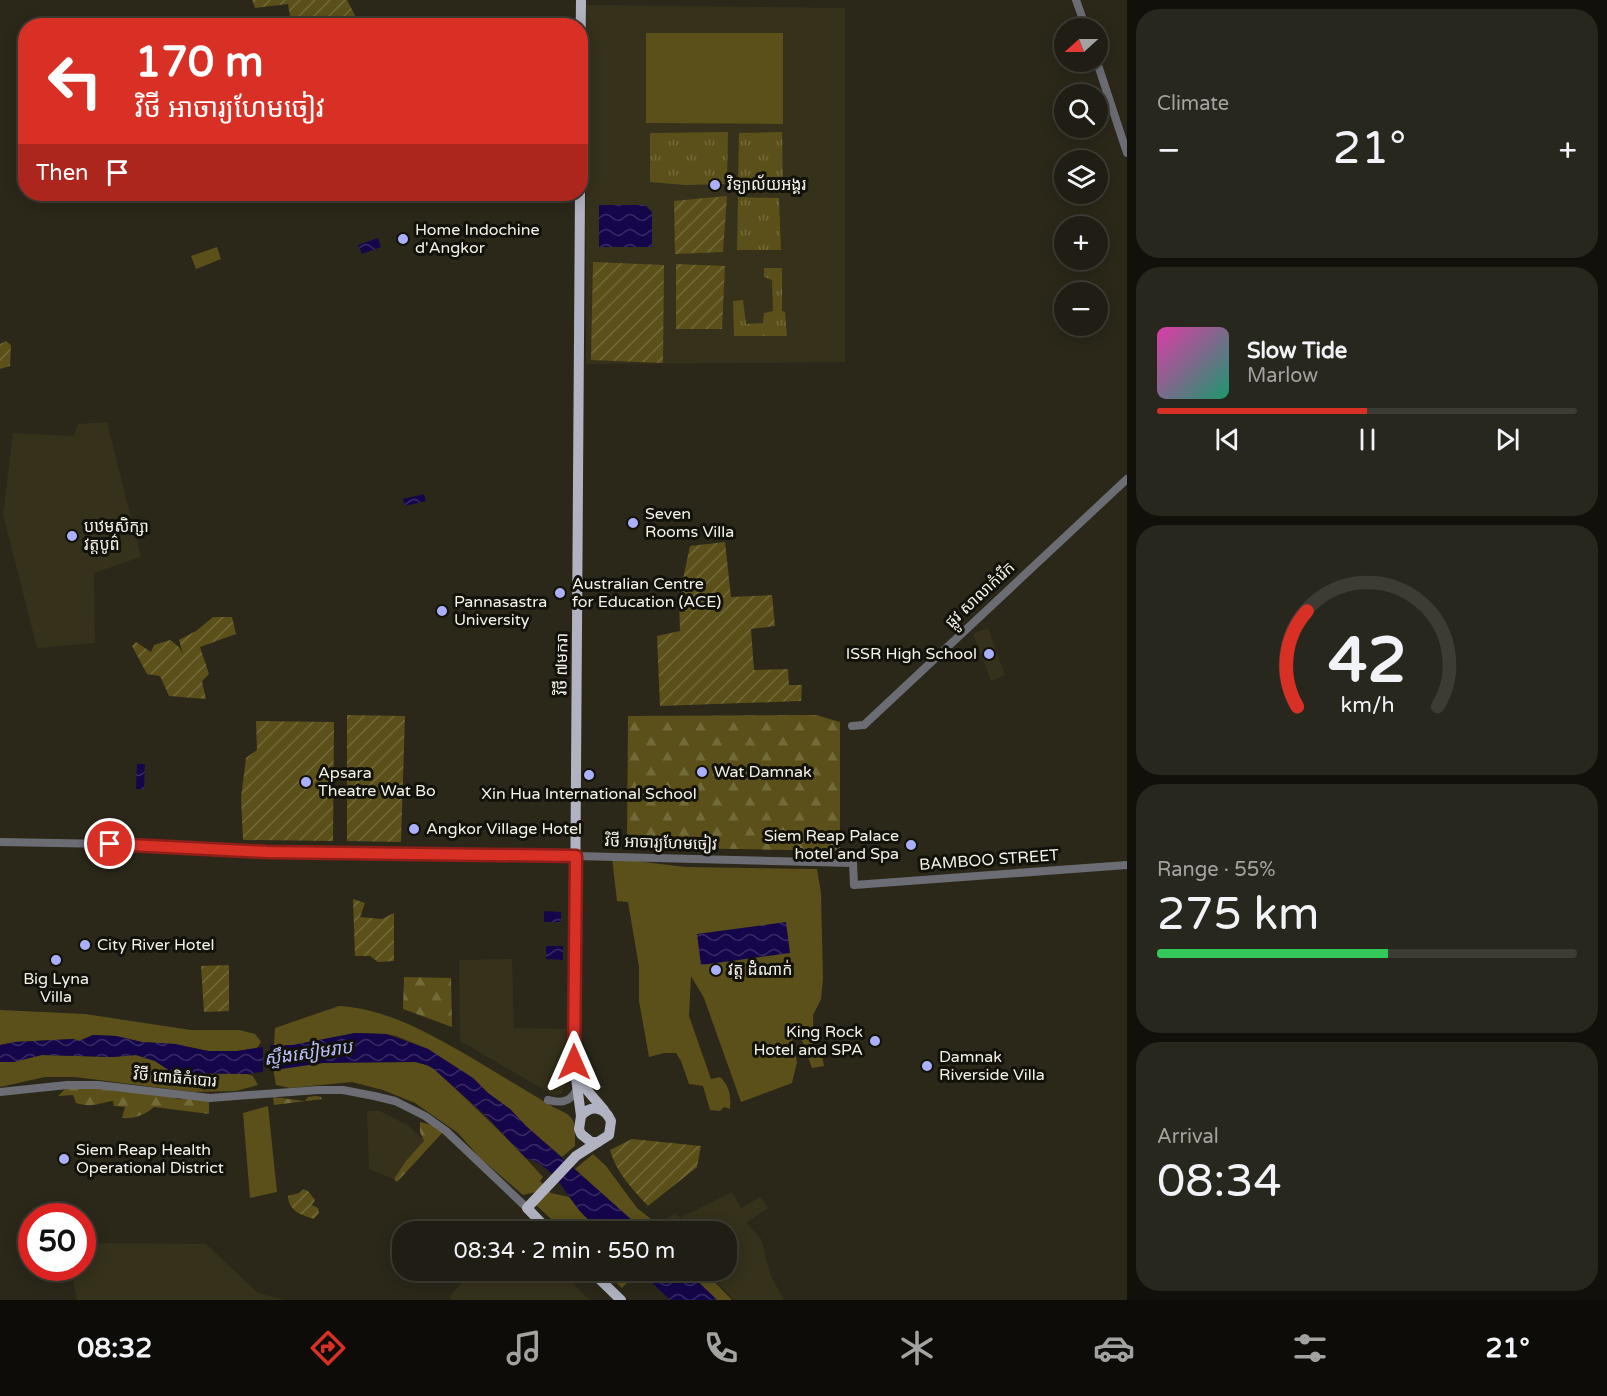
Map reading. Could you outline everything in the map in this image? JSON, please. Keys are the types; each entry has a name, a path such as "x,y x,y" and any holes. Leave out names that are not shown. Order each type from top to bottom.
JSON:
{"main road":[{"path":"581,0 581,18"},
{"name":"វិថី ៧មករា","path":"580,201 574,1062 580,1116"},
{"name":"វិថី ៧មករា","path":"574,1062 586,1089 605,1112"},
{"path":"526,1208 573,1159 606,1138 611,1131 612,1121 605,1112 595,1108 580,1116 578,1124 581,1134 573,1159"},
{"path":"581,1134 591,1142 598,1142"},
{"name":"វិថី ពោធិកំបោរ","path":"526,1208 539,1221"},
{"path":"602,1281 621,1300"}],"street":[{"path":"1076,0 1082,18"},
{"path":"1100,72 1127,153"},
{"name":"ផ្លូវ សាលាកំរើក","path":"852,726 864,725 1127,479"},
{"name":"វិថី អាចារ្យហែមចៀវ","path":"0,842 110,844 267,852 576,856 853,863 854,885"},
{"name":"BAMBOO STREET","path":"854,885 1127,865"},
{"name":"វិថី ពោធិកំបោរ","path":"0,1092 67,1085 98,1085 210,1098 318,1090 343,1090 374,1096 395,1101 425,1116 446,1131 526,1208"},
{"path":"548,1100 562,1102 568,1100 576,1091"}],"shaded area":[{"name":"វិទ្យាល័យអង្គរ","path":"586,5 845,8 845,362 586,364 588,18 586,18"},
{"name":"បឋមសិក្សា វត្តបូព៌","path":"107,422 141,557 94,573 95,643 37,648 3,514 13,433 74,436 78,424"},
{"name":"ISSR High School","path":"988,628 1005,675 991,681 973,634"},
{"path":"512,959 514,1028 566,1029 565,1087 561,1094 555,1096 460,1041 459,960"},
{"path":"367,1111 380,1111 407,1125 427,1143 394,1179 369,1169"},
{"path":"732,1192 741,1208 760,1197 768,1208 746,1223 761,1239 771,1276 784,1300 734,1300 716,1281 737,1281 737,1221 662,1221 676,1213 680,1218"},
{"path":"96,1244 206,1244 258,1293 285,1300 77,1300 73,1281 96,1281"},
{"path":"463,1281 570,1281 590,1300 452,1300 449,1297"}],"green space":[{"path":"252,0 347,0 356,18 290,18 288,4 255,8"},
{"path":"646,33 783,33 783,124 646,123"},
{"path":"728,132 727,184 685,185 650,182 650,133"},
{"path":"782,132 783,184 738,186 739,133"},
{"path":"727,196 723,252 675,254 674,201"},
{"path":"738,197 779,198 781,250 737,250"},
{"path":"217,247 221,259 196,269 191,256"},
{"path":"593,262 664,265 663,363 591,360"},
{"path":"676,264 725,266 722,329 676,329"},
{"path":"764,268 782,268 782,311 785,312 787,336 734,336 733,301 743,300 746,324 763,323 764,313 773,311 772,280 764,277"},
{"path":"6,341 11,345 10,366 0,369 0,344"},
{"path":"725,542 731,597 772,595 775,626 751,629 754,670 788,669 789,685 802,685 801,701 660,706 657,636 680,631 679,598 690,546"},
{"path":"213,617 232,617 236,634 200,647 209,674 202,681 206,699 169,696 160,676 147,674 132,646 136,642 151,652 154,645 170,640 179,647 183,654 179,640 196,631"},
{"path":"347,715 405,716 401,842 347,841"},
{"path":"816,715 840,722 840,851 627,847 628,716"},
{"path":"256,721 334,722 333,841 243,840 241,798 246,758 257,750"},
{"name":"វត្ត ដំំណាក់","path":"612,858 685,867 817,869 821,893 823,979 821,999 813,1015 814,1050 821,1050 824,1066 812,1068 800,1035 792,1040 797,1062 792,1083 741,1102 704,998 691,976 689,1016 711,1079 720,1077 728,1088 730,1109 724,1107 720,1111 710,1110 703,1086 689,1084 676,1053 649,1057 639,1001 639,967 628,902 617,901"},
{"path":"353,899 365,903 360,917 382,919 394,913 394,961 378,962 370,956 355,956"},
{"path":"229,965 229,1011 204,1012 201,966"},
{"path":"404,977 451,978 452,1027 403,1009"},
{"path":"339,1006 375,1012 408,1024 456,1049 562,1111 574,1122 575,1146 562,1157 474,1079 428,1049 396,1036 355,1033 293,1045 274,1045 275,1028"},
{"path":"0,1010 85,1014 191,1030 239,1030 255,1034 261,1042 257,1048 208,1051 175,1044 93,1035 79,1041 73,1039 0,1045"},
{"path":"42,1055 112,1057 136,1055 155,1061 173,1073 247,1074 253,1076 258,1085 236,1091 193,1092 75,1077 45,1077 0,1087 0,1062 13,1062"},
{"path":"410,1061 434,1069 517,1149 543,1177 540,1181 545,1186 536,1192 523,1195 480,1158 458,1133 415,1103 383,1090 352,1082 290,1088 276,1085 273,1069 323,1063"},
{"path":"68,1086 172,1096 179,1099 186,1097 209,1100 209,1114 154,1107 139,1116 122,1118 125,1107 114,1106 113,1101 87,1105 76,1103 73,1095 58,1096"},
{"path":"316,1096 322,1099 274,1105 273,1097 305,1101 308,1097"},
{"path":"268,1106 277,1192 250,1198 243,1113"},
{"path":"420,1122 432,1125 443,1132 397,1182 394,1179 424,1141 420,1132"},
{"path":"632,1139 701,1146 697,1167 648,1206 620,1173 610,1150"},
{"path":"593,1154 606,1166 637,1208 653,1221 633,1221 575,1169"},
{"path":"303,1189 308,1191 315,1200 312,1205 318,1208 319,1213 314,1219 297,1212 289,1201 288,1196 299,1193"},
{"path":"548,1190 551,1193 569,1197 591,1221 553,1221 536,1205"},
{"path":"615,1281 629,1281 622,1288"},
{"path":"697,1281 714,1281 732,1300 717,1300"}],"water":[{"path":"599,205 645,205 652,212 652,247 599,247"},
{"path":"378,238 381,247 362,254 358,245"},
{"path":"424,494 426,501 405,506 403,499"},
{"path":"137,764 145,764 144,789 136,789"},
{"path":"544,911 561,912 561,922 544,922"},
{"path":"786,922 790,953 701,965 697,934"},
{"path":"546,946 563,946 563,960 546,959"},
{"name":"ស្ទឹងសៀមរាប","path":"355,1033 386,1034 428,1049 473,1078 488,1093 510,1109 633,1221 590,1221 550,1172 535,1161 526,1158 486,1116 427,1065 415,1062 323,1063 247,1074 173,1073 155,1061 136,1055 113,1057 42,1055 13,1062 0,1062 0,1045 73,1039 79,1041 93,1035 175,1044 208,1051 237,1051 274,1045 293,1045"},
{"path":"650,1281 697,1281 717,1300 670,1300"}],"pier":[{"path":"263,1044 270,1044 271,1073 263,1075"}],"place":[{"name":"វិទ្យាល័យអង្គរ","path":"715,185"},
{"name":"Home Indochine d'Angkor","path":"403,239"},
{"name":"Seven Rooms Villa","path":"633,523"},
{"name":"បឋមសិក្សា វត្តបូព៌","path":"72,536"},
{"name":"Australian Centre for Education (ACE)","path":"560,593"},
{"name":"Pannasastra University","path":"442,611"},
{"name":"ISSR High School","path":"989,654"},
{"name":"Wat Damnak","path":"702,772"},
{"name":"Xin Hua International School","path":"589,775"},
{"name":"Apsara Theatre Wat Bo","path":"306,782"},
{"name":"Angkor Village Hotel","path":"414,829"},
{"name":"Siem Reap Palace hotel and Spa","path":"911,845"},
{"name":"City River Hotel","path":"85,945"},
{"name":"Big Lyna Villa","path":"56,960"},
{"name":"វត្ត ដំំណាក់","path":"716,970"},
{"name":"King Rock Hotel and SPA","path":"875,1041"},
{"name":"Damnak Riverside Villa","path":"927,1066"},
{"name":"Siem Reap Health Operational District","path":"64,1159"}],"route":[{"path":"110,844 267,852 344,851 576,856 574,1062"}]}
